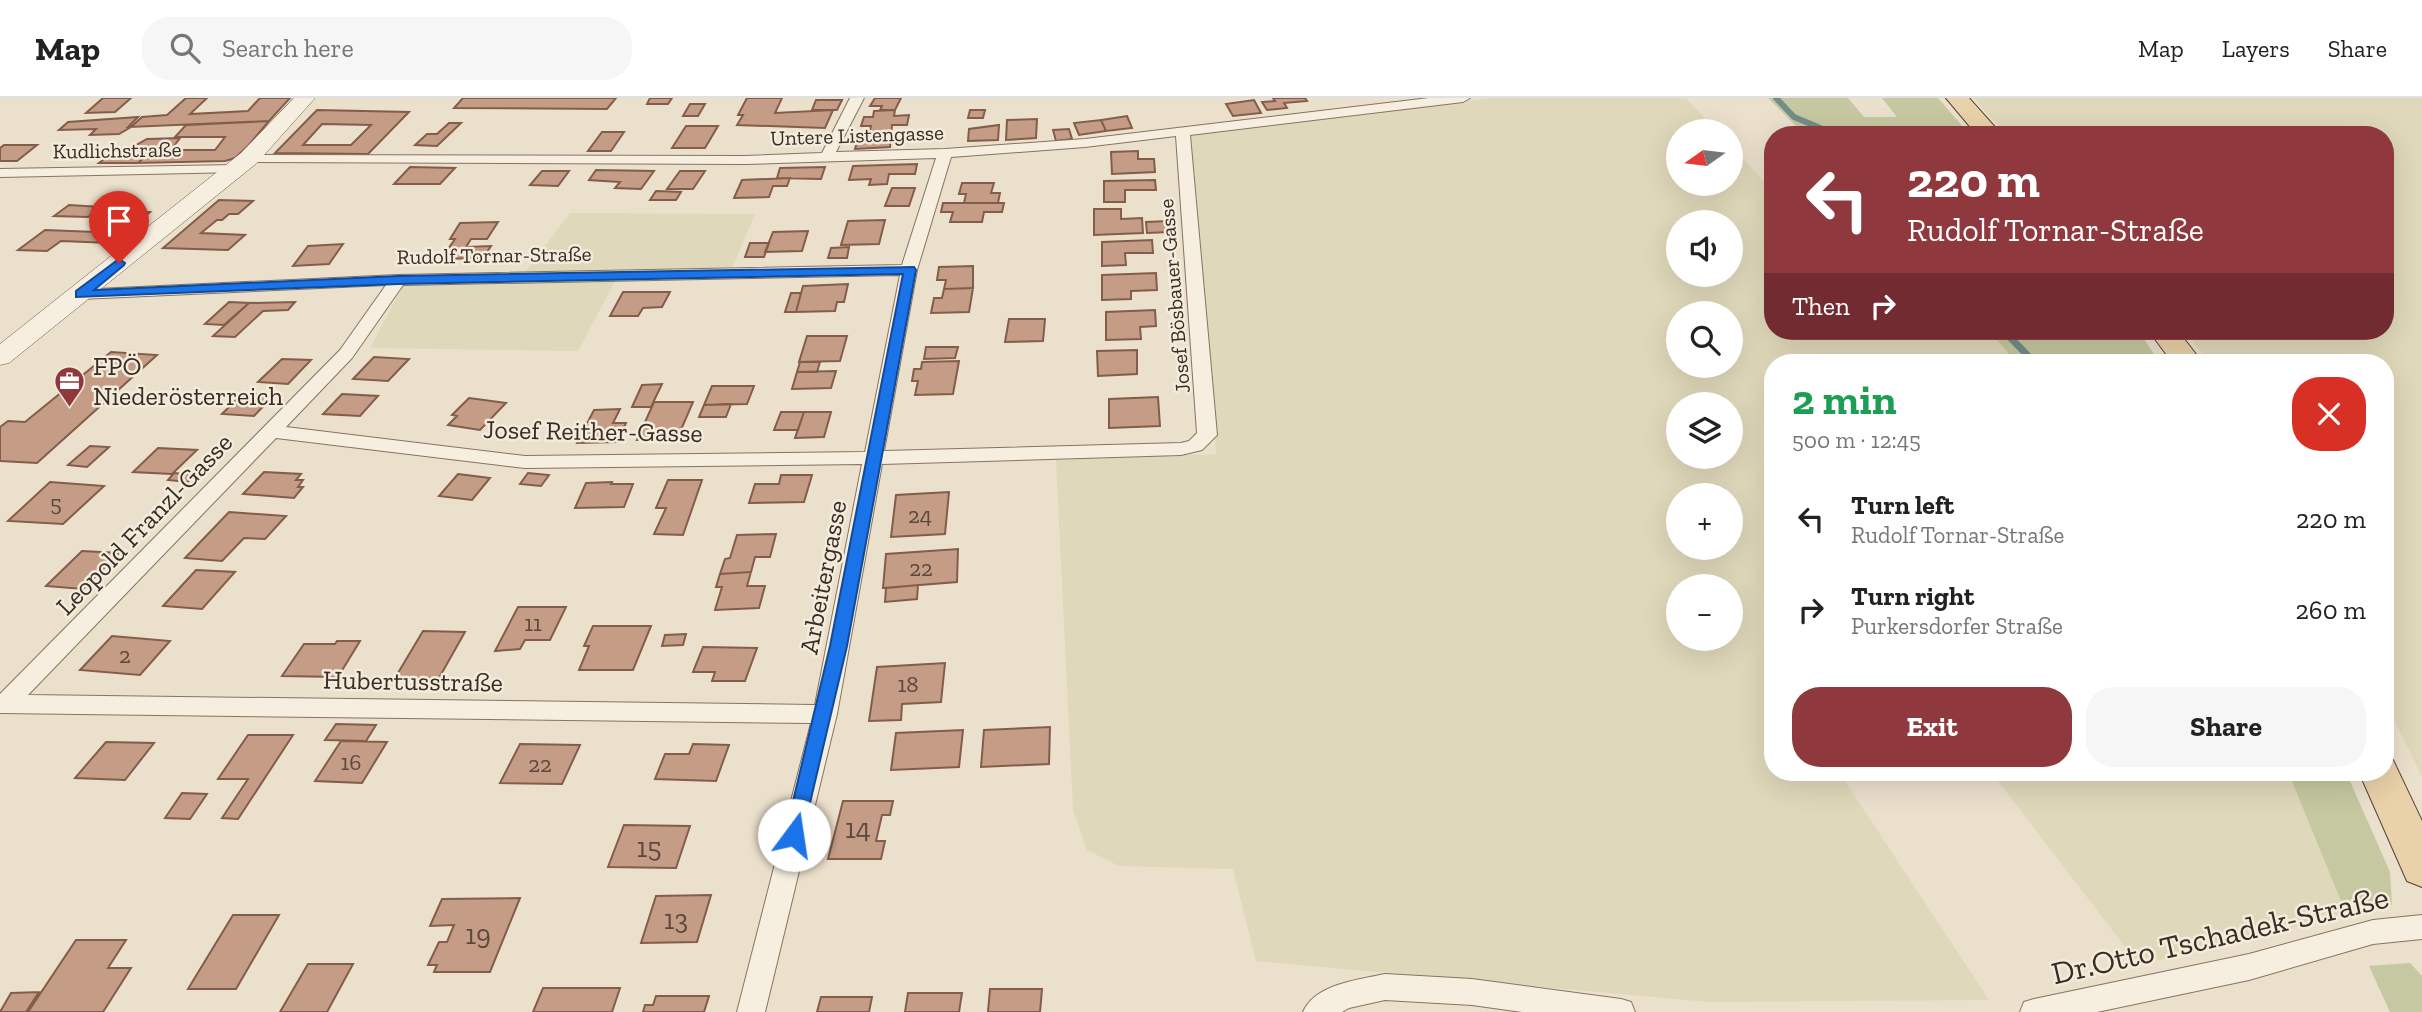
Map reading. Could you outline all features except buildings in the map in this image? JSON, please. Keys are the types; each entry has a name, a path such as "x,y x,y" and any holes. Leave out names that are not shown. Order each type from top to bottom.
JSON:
{"main road":[{"path":"0,357 13,338 81,294 242,163 305,98"},
{"path":"1957,98 1982,126"},
{"path":"2170,340 2181,354"},
{"path":"2383,781 2422,868"}],"street":[{"path":"827,157 857,98"},
{"name":"Untere Listengasse","path":"242,163 745,160 945,153 1085,143 1463,98"},
{"name":"Josef Bösbauer-Gasse","path":"1183,131 1207,435 1199,443 1189,447"},
{"name":"Arbeitergasse","path":"751,1012 825,714 909,270 945,153"},
{"name":"Kudlichstraße","path":"0,173 242,163"},
{"name":"Rudolf Tornar-Straße","path":"81,294 398,280 909,270"},
{"name":"Leopold Franzl-Gasse","path":"2,704 346,354 398,280"},
{"name":"Josef Reither-Gasse","path":"271,431 525,462 874,458 1189,447"},
{"name":"Hubertusstraße","path":"2,704 825,714"},
{"name":"Dr.Otto Tschadek-Straße","path":"2034,1012 2249,967 2373,932 2422,927"},
{"path":"1317,1012 1343,996 1385,987 1472,992 1621,1012"}],"shaded area":[{"path":"1491,98 1686,98 1706,119 1666,119 1666,196 1743,196 1743,159 1764,181 1764,340 1997,340 2009,354 1764,354 1764,781 1845,781 1989,1000 1709,1002 1256,961 1233,869 1119,866 1087,850 1073,810 1056,460 1216,454 1189,133"},
{"path":"1973,98 2422,98 2422,777 2394,719 2394,354 2202,354 2192,340 2394,340 2394,126 1999,126"},
{"path":"570,213 755,214 732,268 621,270 578,351 370,348 403,286 517,283"},
{"path":"1998,781 2292,781 2341,901 2343,915 2139,965"}],"green space":[{"path":"1768,98 1848,98 1864,117 1897,117 1882,98 1938,98 1962,126 1796,126"},
{"path":"1997,340 2145,340 2154,354 2009,354"},
{"path":"2292,781 2350,781 2390,872 2392,905 2341,901"},
{"path":"2410,963 2422,976 2422,1012 2390,1012 2369,966"}],"waterway":[{"path":"1776,98 1794,117 1816,126"},
{"path":"2013,340 2026,354"}],"place":[{"name":"FPÖ Niederösterreich","path":"70,408"}],"route":[{"path":"119,263 81,294 398,280 909,270 839,646 825,714 794,835"}]}
